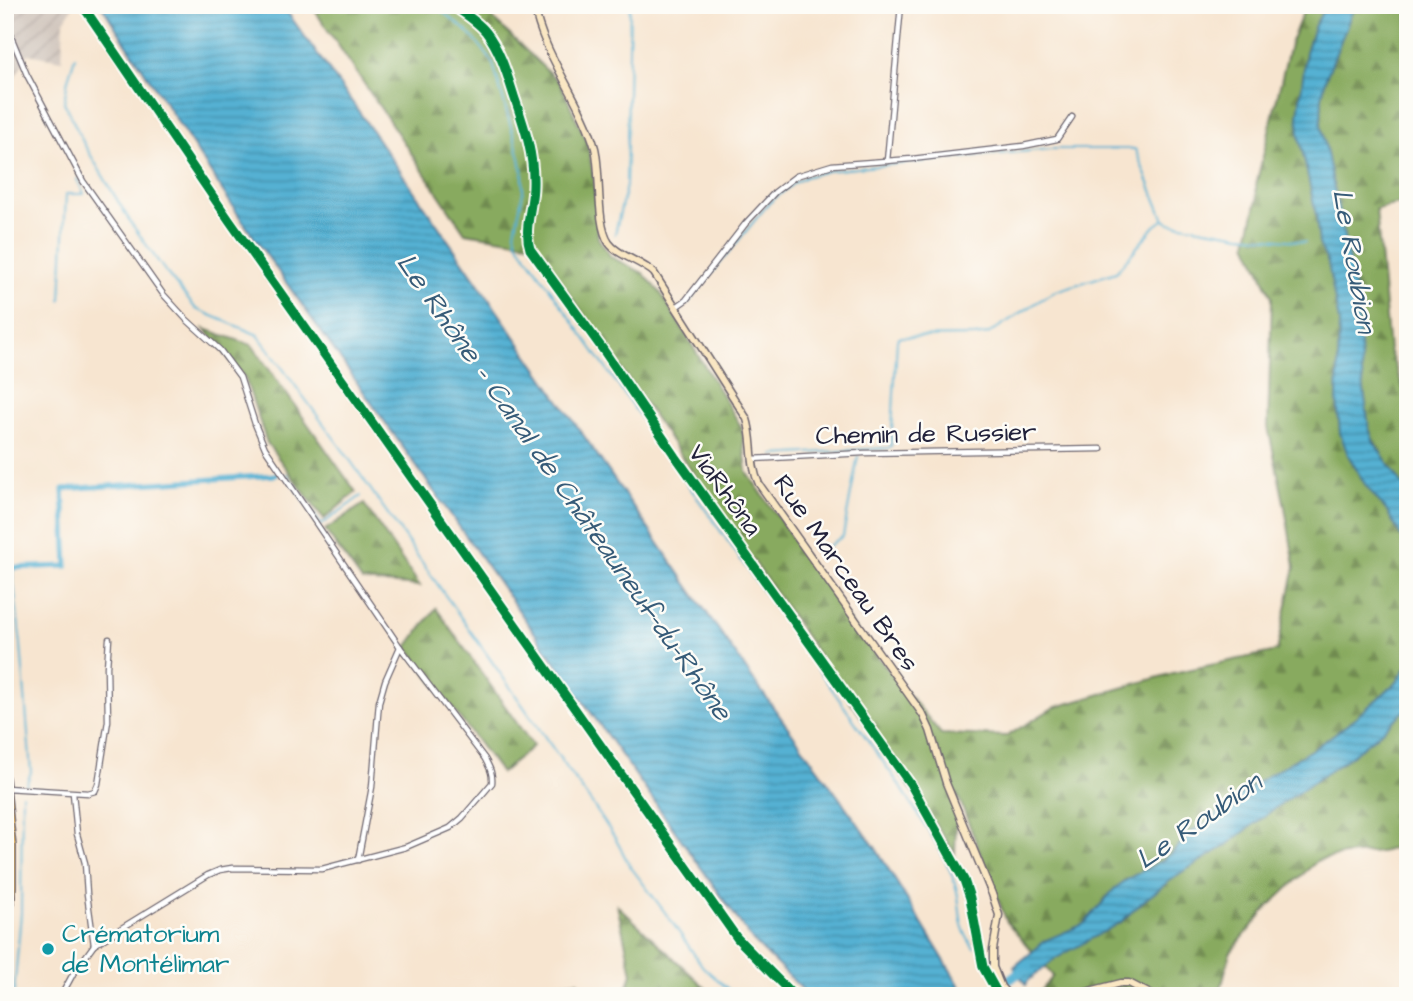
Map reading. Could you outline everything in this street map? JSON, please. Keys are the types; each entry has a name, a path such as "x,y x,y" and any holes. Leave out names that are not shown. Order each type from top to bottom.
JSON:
{"main road":[{"path":"5,778 12,847 12,887 5,958"}],"street":[{"path":"6,5 10,34 27,75 83,181 163,294 220,350 240,377 265,448 400,647 485,759 492,776 492,783 450,828 407,847 311,870 232,868 208,875 94,946 73,974 61,996"},
{"name":"Rue Marceau Bres","path":"534,5 537,22 589,130 596,152 602,221 609,244 654,272 747,419 751,431 753,472 758,484 923,715 946,783 999,915 993,967 1001,987 1009,996"},
{"path":"887,161 901,5"},
{"path":"676,307 686,300 746,223 775,192 796,176 832,165 1023,146 1057,139 1072,117"},
{"name":"Chemin de Russier","path":"752,459 864,453 1101,449"},
{"path":"6,788 73,793 95,791 108,721 109,639"},
{"path":"358,860 372,787 379,702 384,681 400,647"},
{"path":"73,793 77,834 85,863 94,946"},
{"path":"1070,996 1129,983 1154,996"}],"shaded area":[{"path":"5,5 74,5 64,21 62,60 28,54 14,79 5,79"}],"green space":[{"path":"311,5 483,5 488,14 560,83 587,142 594,179 598,238 611,257 643,273 660,292 742,428 747,472 854,628 941,734 1007,736 1053,708 1173,673 1277,651 1295,567 1268,427 1272,297 1247,243 1257,200 1256,185 1290,44 1306,5 1408,5 1408,202 1376,209 1389,350 1408,400 1408,844 1381,852 1318,860 1267,908 1230,953 1219,996 1037,996 1053,976 1007,922 957,793 955,853 535,244 465,233"},
{"path":"205,329 252,345 356,492 324,519 267,443 245,378"},
{"path":"364,504 420,586 362,581 325,530"},
{"path":"436,608 533,746 501,773 407,647"},
{"path":"617,905 714,996 625,996 632,973"},
{"path":"578,981 590,996 504,996 504,990"}],"water":[{"name":"Le Rhône - Canal de Châteauneuf-du-Rhône","path":"101,5 282,5 752,678 875,847 966,996 809,996 753,941 241,219"},
{"path":"1326,5 1355,5 1326,78 1321,124 1357,300 1369,428 1374,442 1408,493 1408,548 1386,510 1366,486 1348,455 1340,433 1337,401 1339,322 1328,263 1319,244 1298,116 1306,52 1314,27"},
{"path":"1408,665 1408,708 1375,737 1224,847 1179,874 1121,922 1055,959 1026,985 1014,967 1046,940 1084,924 1115,888 1172,853 1191,832 1245,791 1348,724 1397,682"}],"waterway":[{"path":"433,5 466,31 493,64 523,175 523,192 515,232 517,242 903,790 938,845 949,869 957,890 964,930 974,948"},
{"path":"615,234 626,186 630,5"},
{"path":"75,57 64,102 84,144 131,223 196,309 258,335 345,453 595,808 630,866 703,967 736,996"},
{"path":"687,304 768,204 794,183 827,171 1050,149 1135,149 1164,220 1241,235 1305,242"},
{"path":"61,300 66,194 84,194 77,179"},
{"path":"774,455 891,447 899,337 988,334 1053,292 1116,272 1163,220"},
{"path":"821,551 843,536 858,456"},
{"path":"286,474 321,525 361,496"},
{"path":"6,568 67,566 63,489 276,475"},
{"path":"12,568 31,772 26,785"},
{"path":"12,996 21,913 22,794"},
{"name":"Le Roubion","path":"1006,982 1028,966"}],"cycle path":[{"path":"81,5 229,220 737,938 794,996"},
{"name":"ViaRhôna","path":"452,5 479,24 491,39 503,62 521,118 533,173 528,233 530,249 911,785 964,880 983,967 999,996"}],"place":[{"name":"Crématorium de Montélimar","path":"48,949"}]}
